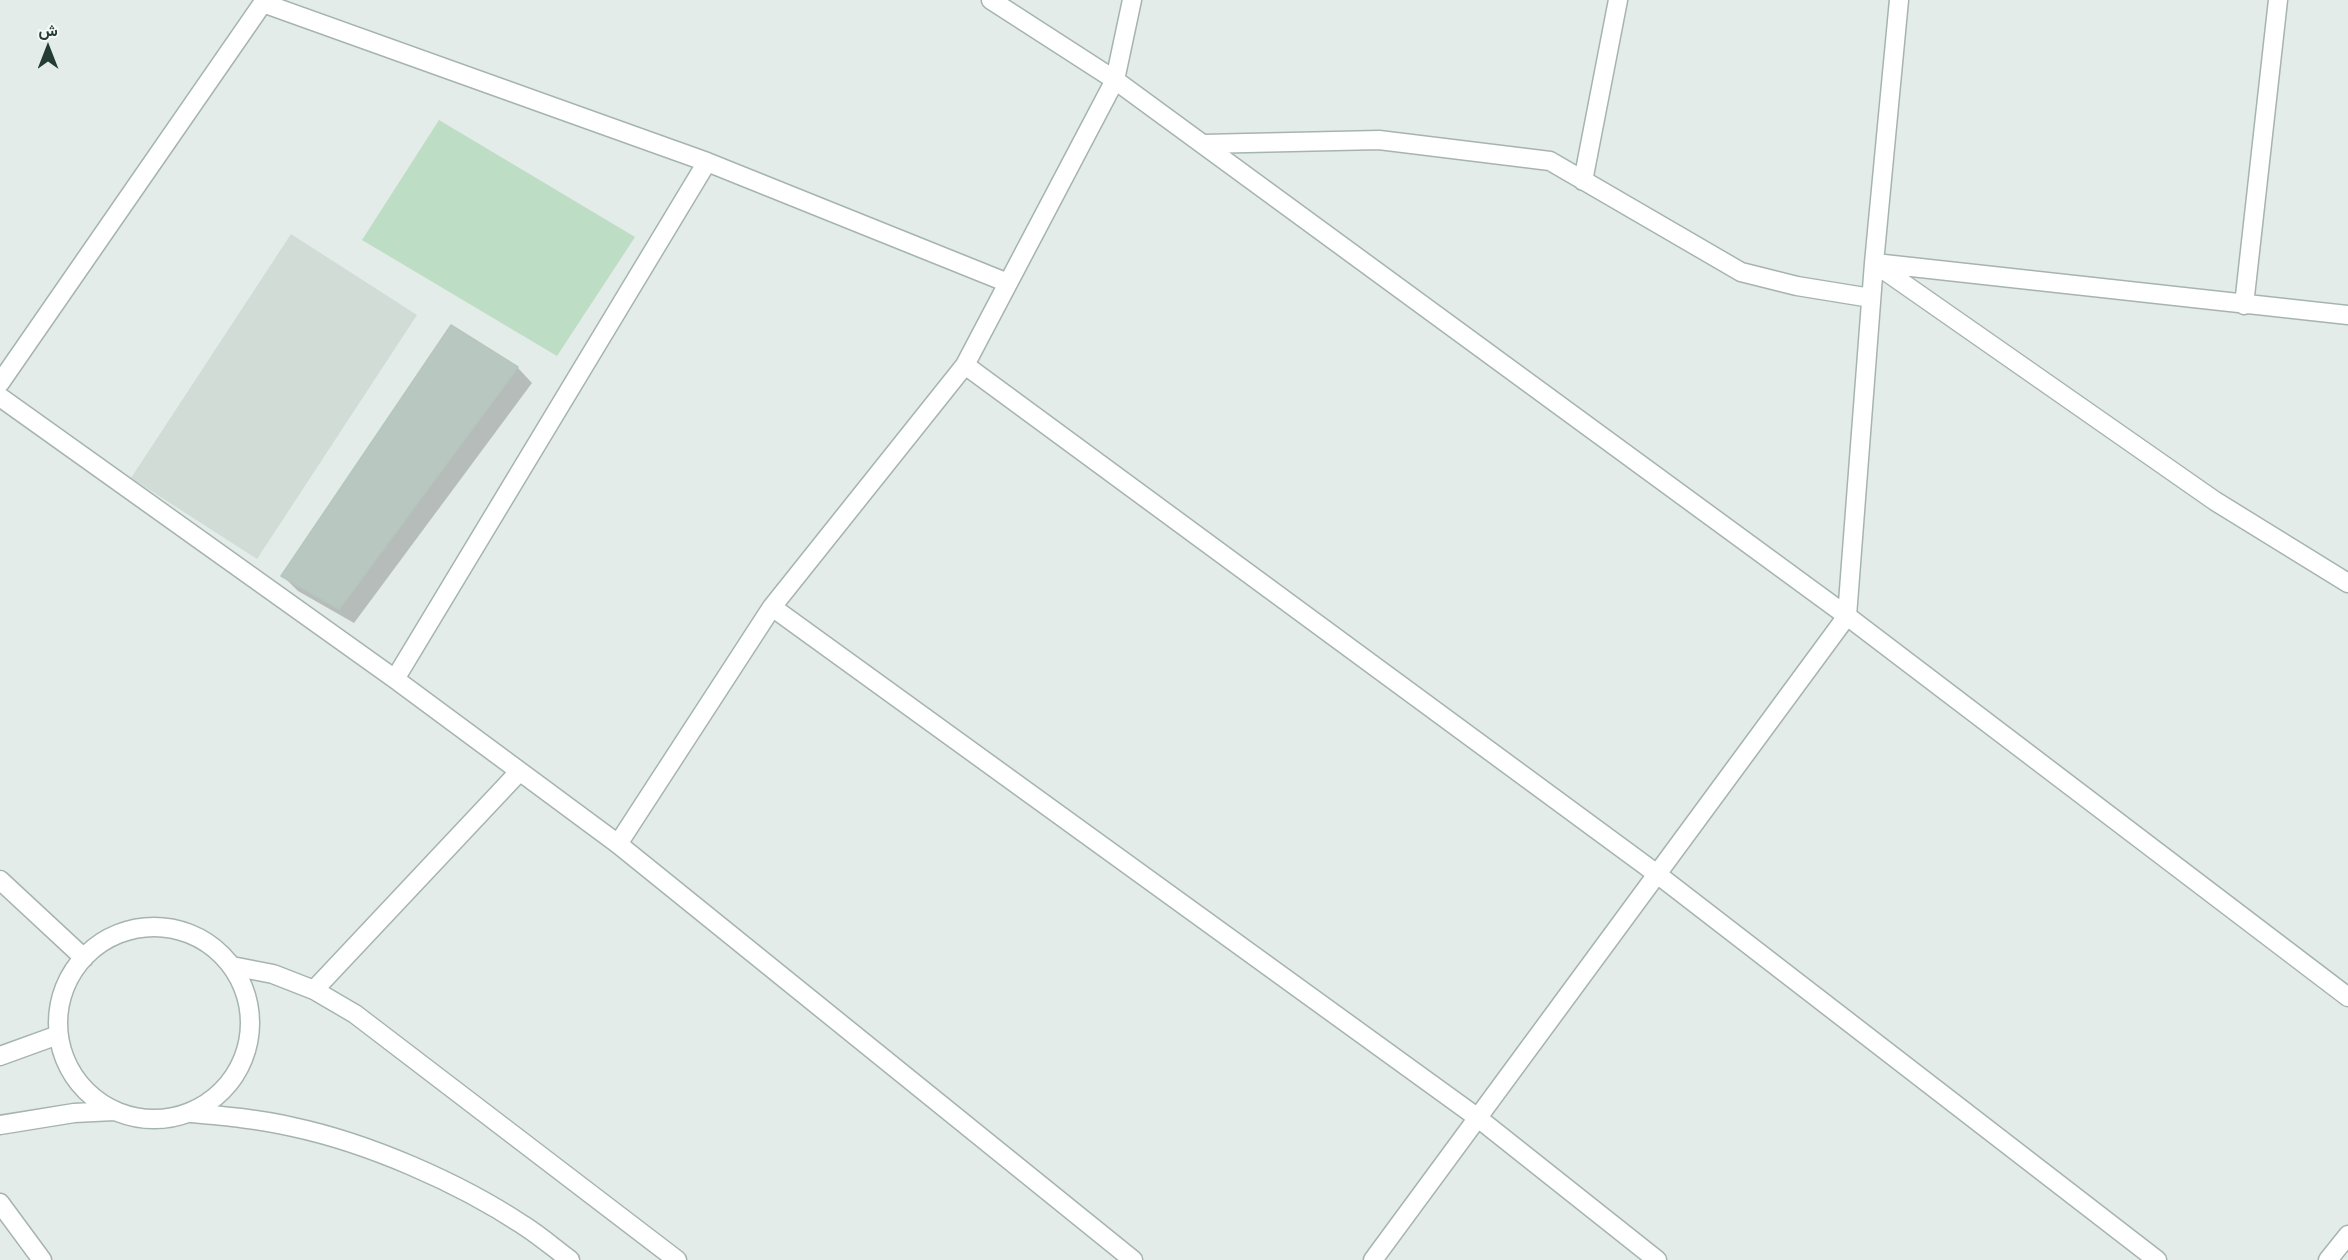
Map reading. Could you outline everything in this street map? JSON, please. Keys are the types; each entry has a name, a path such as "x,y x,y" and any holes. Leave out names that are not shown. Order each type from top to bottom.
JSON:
{"street":[{"path":"991,0 1115,80 1847,616 2348,997"},
{"path":"618,844 772,607 965,365 1115,80 1132,0"},
{"path":"1583,181 1618,0"},
{"path":"1374,1260 1847,616 1871,298 1899,0"},
{"path":"2244,305 2278,0"},
{"path":"0,383 264,1 707,162 1008,283"},
{"path":"1203,144 1379,140 1550,161 1741,272 1797,286 1871,298"},
{"path":"395,679 707,162"},
{"path":"1874,263 2348,315"},
{"path":"1874,263 2215,501 2348,583"},
{"path":"965,365 1657,874 2157,1260"},
{"path":"0,397 395,679 618,844 1133,1260"},
{"path":"772,607 1478,1118 1657,1260"},
{"path":"314,990 519,772"},
{"path":"0,880 84,958"},
{"path":"143,927 169,928 193,935 214,948 232,966 244,988 250,1013 249,1037 243,1061 230,1083 218,1095 190,1113 165,1119 140,1118 116,1111 94,1099 76,1081 64,1059 58,1035 58,1009 65,985 84,958 96,946 118,933 143,927"},
{"path":"232,966 273,974 314,990 355,1014 677,1260"},
{"path":"0,1056 58,1035"},
{"path":"0,1125 74,1113 116,1111"},
{"path":"190,1113 293,1126 350,1142 410,1166 467,1193 522,1224 570,1260"},
{"path":"0,1203 42,1260"},
{"path":"2328,1260 2348,1235"}],"shaded area":[{"path":"291,234 417,315 257,559 131,478"}],"green space":[{"path":"439,120 635,237 557,356 362,240"}],"building":[{"path":"451,325 518,367 339,609 281,576"}]}
